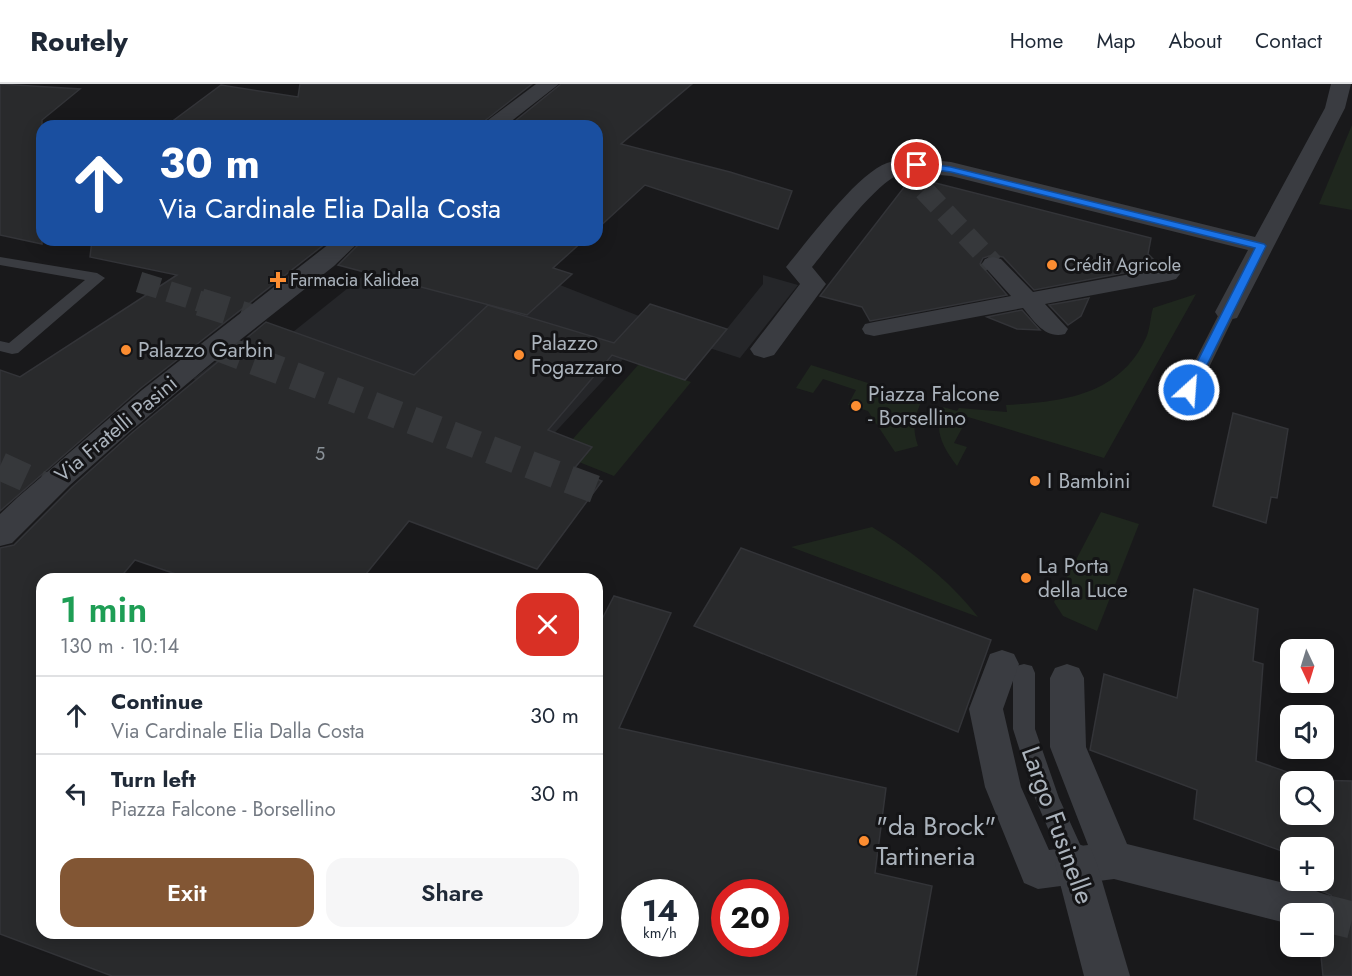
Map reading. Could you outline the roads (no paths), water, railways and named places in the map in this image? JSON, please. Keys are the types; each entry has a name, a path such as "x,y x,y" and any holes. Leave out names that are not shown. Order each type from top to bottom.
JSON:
{"street":[{"path":"499,120 549,84"},
{"path":"1228,312 1335,108 1341,84"},
{"path":"764,348 813,284 799,267 873,184 891,169 917,165 951,169 1261,246"},
{"name":"Via Fratelli Pasini","path":"0,534 46,487 93,446 251,318 318,268 342,246"},
{"path":"993,264 1056,329"},
{"path":"874,329 1168,274"},
{"path":"1013,668 986,709 1003,787 1038,870 1095,862 1280,903"},
{"path":"1067,678 1068,747 1095,862"},
{"name":"Largo Fusinelle","path":"1095,862 1107,976"}],"lane":[{"path":"0,261 97,278 12,349 0,346"},
{"path":"1189,390 1228,312"}],"tunnel":[{"path":"924,190 993,264"},
{"path":"139,282 205,303"},
{"path":"200,302 251,318"},
{"path":"215,346 597,490"},
{"path":"0,466 46,487"},
{"path":"1334,916 1352,920"}],"place":[{"name":"Crédit Agricole","path":"1052,265"},
{"name":"Farmacia Kalidea","path":"278,280"},
{"name":"Palazzo Garbin","path":"126,350"},
{"name":"Palazzo Fogazzaro","path":"519,355"},
{"name":"Piazza Falcone - Borsellino","path":"856,406"},
{"name":"I Bambini","path":"1035,481"},
{"name":"La Porta della Luce","path":"1026,578"},
{"name":"\"da Brock\" Tartineria","path":"864,841"}]}
